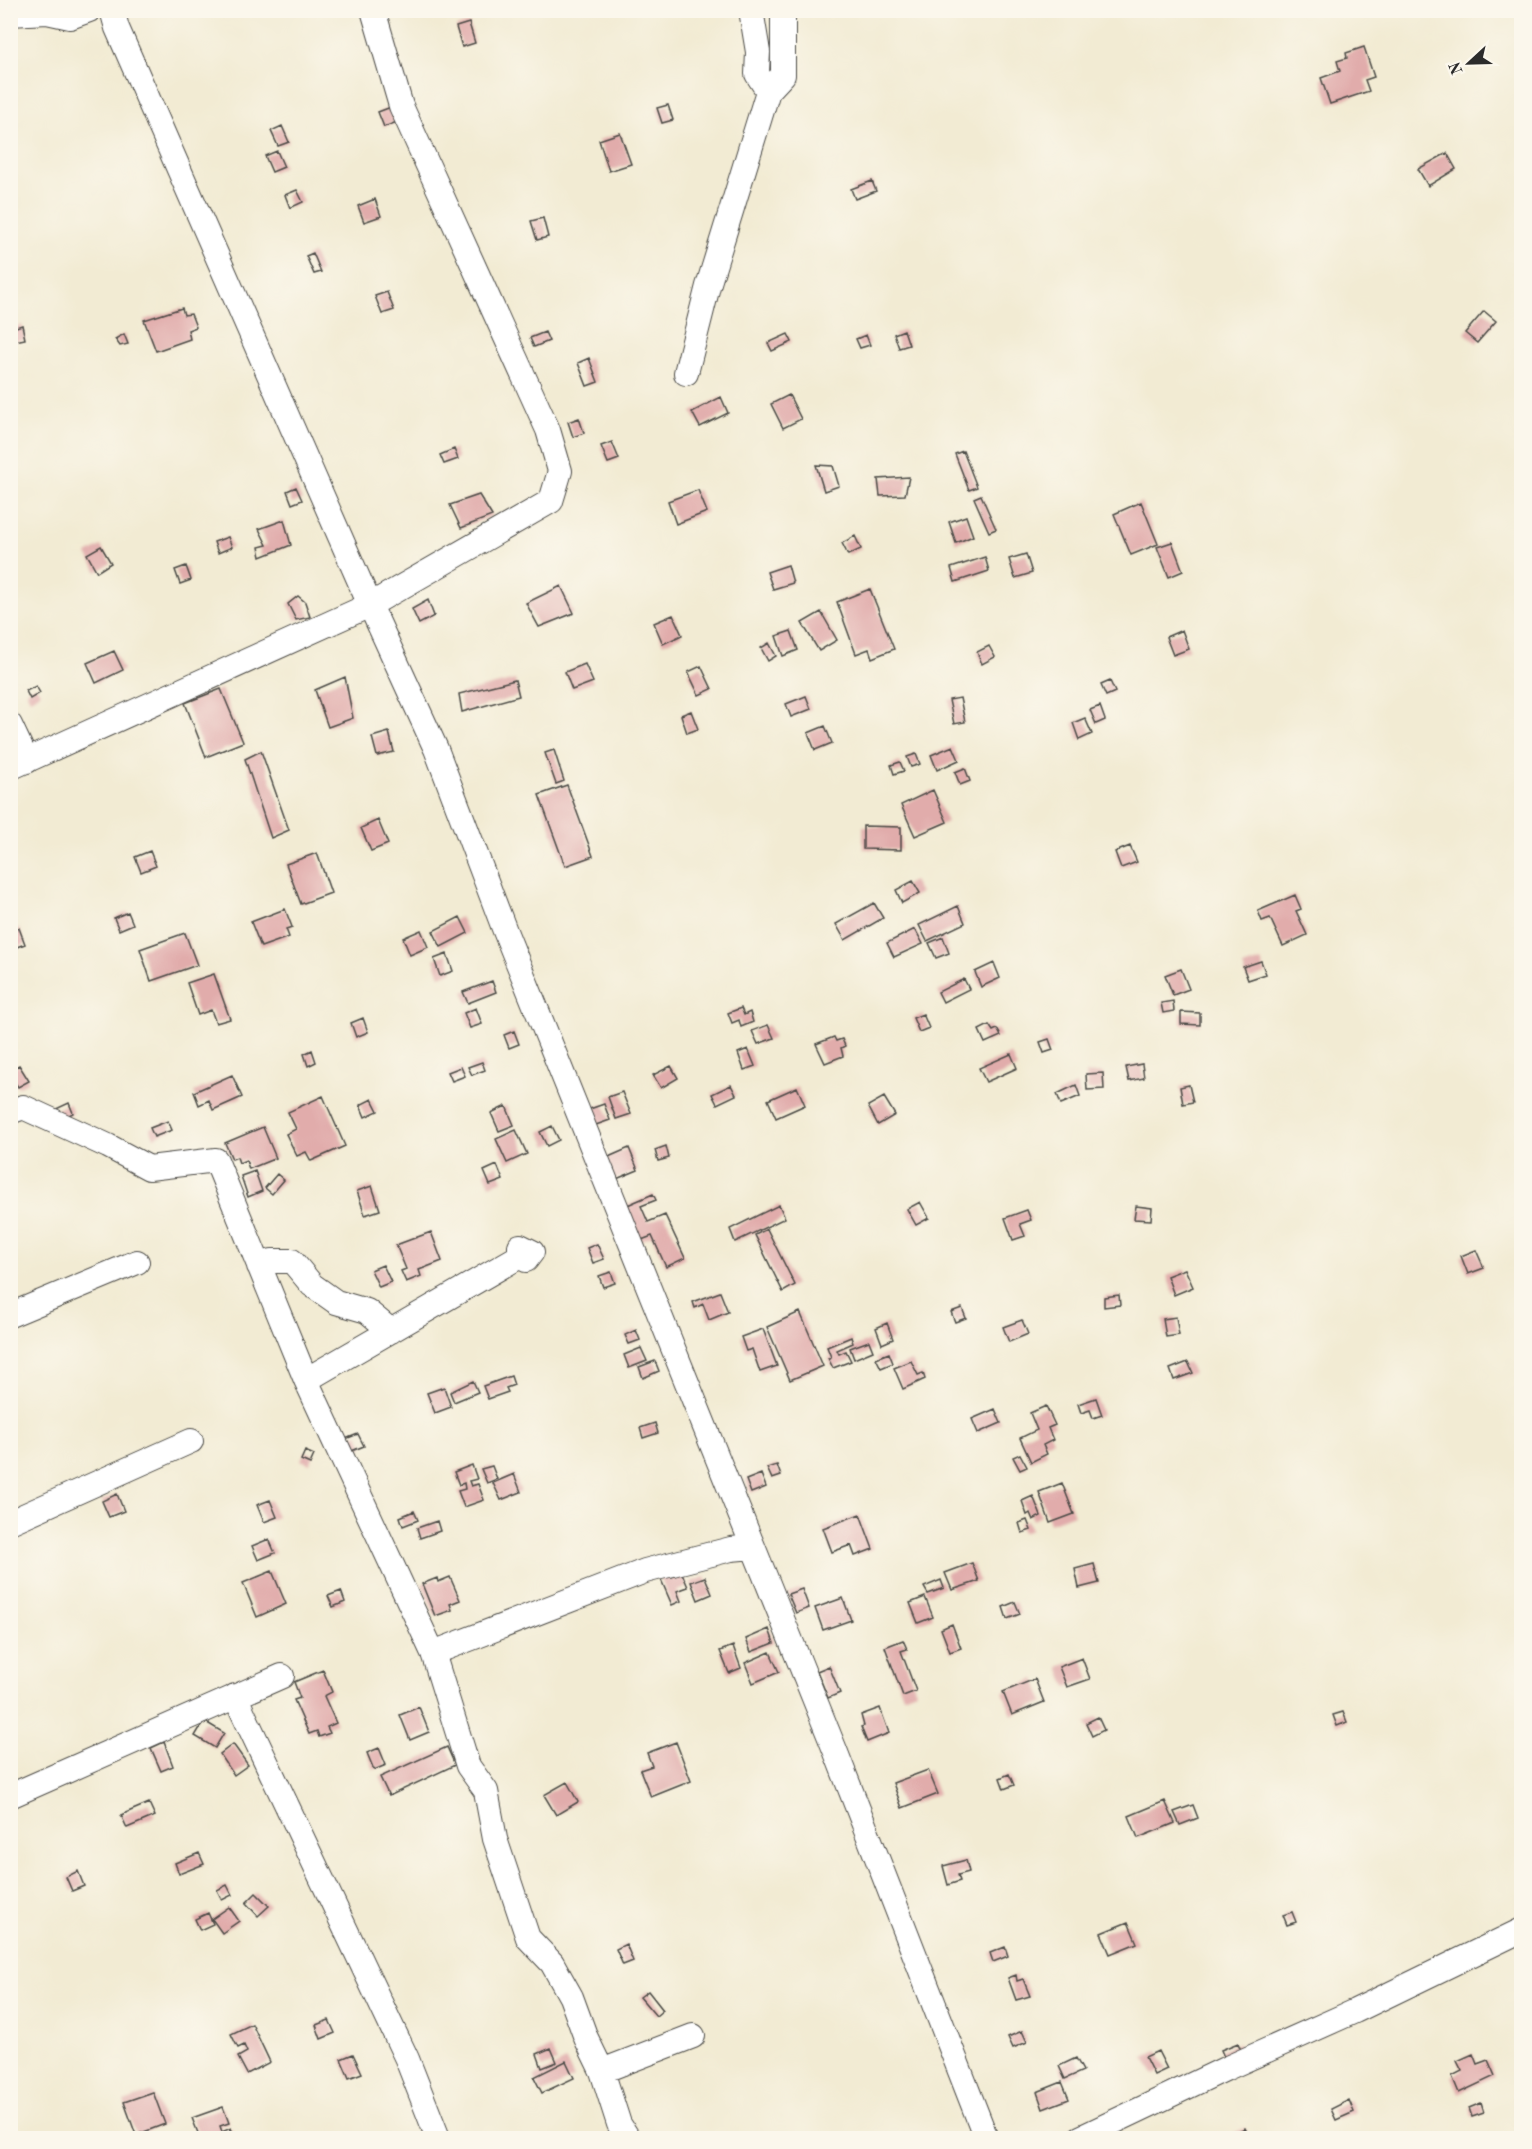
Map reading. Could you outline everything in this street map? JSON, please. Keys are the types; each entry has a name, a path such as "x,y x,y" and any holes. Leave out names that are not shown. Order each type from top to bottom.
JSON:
{"street":[{"path":"10,14 47,12 70,17 89,10"},
{"path":"112,10 117,28 370,605 436,749 514,953 835,1750 986,2139"},
{"path":"10,725 19,765 370,605 550,501 560,471 548,430 401,105 373,10"},
{"path":"751,10 758,52 757,74 768,91"},
{"path":"686,372 708,286 768,91 783,75 783,10"},
{"path":"10,1112 22,1107 108,1146 149,1168 216,1160 306,1380 433,1653 468,1766 486,1791 495,1839 528,1938 552,1963 571,1997 586,2038 602,2071 619,2124 628,2139"},
{"path":"306,1380 520,1256"},
{"path":"260,1266 272,1261 292,1261 312,1285 336,1302 367,1311 391,1331"},
{"path":"10,1315 137,1262"},
{"path":"10,1522 190,1441"},
{"path":"433,1653 645,1571 731,1549 753,1547"},
{"path":"10,1796 282,1676"},
{"path":"235,1696 407,2059 438,2139"},
{"path":"1080,2139 1225,2069 1355,2011 1521,1930"},
{"path":"602,2071 693,2036"}],"building":[{"path":"469,23 475,43 462,47 456,27"},
{"path":"1364,47 1374,77 1365,80 1369,91 1330,104 1321,78 1340,71 1337,61 1347,58 1346,53"},
{"path":"668,105 673,120 662,123 657,108"},
{"path":"391,107 397,122 384,127 378,112"},
{"path":"282,126 289,142 278,146 271,131"},
{"path":"620,133 631,164 609,171 599,140"},
{"path":"277,151 284,167 272,172 265,156"},
{"path":"1447,153 1456,169 1428,186 1418,169"},
{"path":"872,181 876,191 855,199 851,189"},
{"path":"297,190 303,202 290,208 285,195"},
{"path":"375,199 381,216 364,222 358,206"},
{"path":"543,218 548,237 537,240 531,221"},
{"path":"313,253 321,272 314,274 306,256"},
{"path":"387,292 394,310 382,314 375,296"},
{"path":"182,308 184,315 191,314 196,327 188,330 190,339 156,351 144,320"},
{"path":"1484,311 1496,321 1477,343 1465,333"},
{"path":"22,325 25,339 10,342 10,329"},
{"path":"904,330 909,345 899,348 894,334"},
{"path":"545,332 549,341 534,347 530,338"},
{"path":"124,334 128,344 120,346 115,339"},
{"path":"788,334 792,342 772,351 768,343"},
{"path":"866,335 870,345 860,348 856,339"},
{"path":"589,358 598,382 587,386 578,363"},
{"path":"789,395 801,419 783,428 771,404"},
{"path":"721,397 728,413 700,427 692,412"},
{"path":"579,418 584,433 573,437 568,422"},
{"path":"612,442 619,459 608,463 601,446"},
{"path":"454,449 458,459 444,464 440,455"},
{"path":"963,451 977,487 969,490 955,454"},
{"path":"816,465 833,466 839,486 824,491"},
{"path":"909,477 905,495 880,496 878,479"},
{"path":"296,487 302,500 292,504 287,491"},
{"path":"698,490 707,512 676,524 668,501"},
{"path":"479,495 492,516 461,528 450,505"},
{"path":"981,495 996,529 989,532 974,498"},
{"path":"1141,502 1158,544 1131,555 1114,514"},
{"path":"966,516 973,536 956,543 949,522"},
{"path":"284,520 291,545 261,557 259,547 267,545 259,529"},
{"path":"855,536 861,549 848,555 842,543"},
{"path":"228,537 232,547 218,553 214,542"},
{"path":"1172,542 1183,571 1169,577 1157,547"},
{"path":"101,546 111,563 97,572 87,554"},
{"path":"1026,554 1032,573 1015,578 1009,559"},
{"path":"985,557 989,571 955,582 951,568"},
{"path":"788,565 793,583 773,589 767,572"},
{"path":"186,566 191,580 180,584 175,570"},
{"path":"561,586 574,613 539,627 526,603"},
{"path":"870,589 894,649 872,658 869,649 856,654 837,602"},
{"path":"298,596 305,602 310,617 296,620 288,604"},
{"path":"428,600 434,616 419,624 412,609"},
{"path":"821,612 837,640 819,651 802,623"},
{"path":"673,615 682,635 663,644 654,623"},
{"path":"1182,630 1189,649 1173,655 1166,637"},
{"path":"791,631 798,650 783,656 776,636"},
{"path":"769,643 776,656 768,661 761,648"},
{"path":"989,646 995,657 982,664 977,652"},
{"path":"114,651 123,670 96,683 87,663"},
{"path":"585,664 593,682 572,690 565,672"},
{"path":"701,666 712,689 699,695 688,672"},
{"path":"345,677 353,718 328,727 315,690"},
{"path":"515,680 519,696 462,712 459,694"},
{"path":"1110,681 1115,692 1106,696 1101,685"},
{"path":"36,686 40,693 30,699 26,691"},
{"path":"221,689 243,742 206,757 185,703"},
{"path":"806,696 811,709 791,717 786,704"},
{"path":"960,698 965,722 954,724 949,700"},
{"path":"1100,706 1105,720 1096,724 1090,710"},
{"path":"691,711 698,729 687,733 681,715"},
{"path":"1085,718 1092,734 1079,740 1073,723"},
{"path":"825,726 832,743 815,750 808,733"},
{"path":"389,732 394,752 377,756 372,737"},
{"path":"953,746 959,760 937,770 931,755"},
{"path":"554,750 564,781 556,784 545,753"},
{"path":"261,751 289,830 271,838 245,759"},
{"path":"916,754 920,764 911,767 907,757"},
{"path":"900,762 904,771 894,774 891,765"},
{"path":"965,768 970,781 960,785 955,772"},
{"path":"567,785 593,856 565,866 539,795"},
{"path":"933,790 947,822 915,836 901,805"},
{"path":"378,820 388,844 371,851 361,828"},
{"path":"863,826 901,827 901,850 863,849"},
{"path":"1130,846 1137,862 1121,868 1115,852"},
{"path":"150,851 156,866 141,872 135,857"},
{"path":"317,853 331,893 301,904 286,864"},
{"path":"913,881 920,893 902,903 896,890"},
{"path":"1295,895 1301,909 1296,911 1307,935 1283,946 1270,918 1262,921 1258,911"},
{"path":"874,903 883,918 845,940 836,924"},
{"path":"958,906 965,923 927,941 919,925"},
{"path":"285,909 292,927 286,929 289,937 261,947 251,922"},
{"path":"128,912 133,924 119,930 114,918"},
{"path":"460,917 468,933 441,947 433,931"},
{"path":"19,928 25,944 14,948 10,931"},
{"path":"915,929 923,944 894,957 887,943"},
{"path":"421,930 428,947 410,955 403,938"},
{"path":"185,933 197,965 151,981 140,949"},
{"path":"943,937 949,953 936,958 929,943"},
{"path":"447,954 453,971 440,976 434,959"},
{"path":"1261,961 1266,974 1248,980 1243,967"},
{"path":"994,963 1000,978 981,987 975,972"},
{"path":"1181,969 1189,989 1173,995 1165,975"},
{"path":"214,974 230,1019 216,1023 211,1010 198,1015 187,983"},
{"path":"964,979 969,989 943,1002 938,992"},
{"path":"492,981 496,992 468,1003 463,992"},
{"path":"1173,1001 1174,1011 1163,1013 1161,1003"},
{"path":"476,1008 482,1024 470,1028 464,1013"},
{"path":"741,1008 744,1015 750,1012 753,1022 741,1027 739,1020 732,1023 728,1013"},
{"path":"1181,1012 1200,1013 1200,1025 1181,1024"},
{"path":"923,1014 929,1028 919,1032 913,1018"},
{"path":"363,1018 368,1032 356,1037 351,1023"},
{"path":"768,1025 774,1038 758,1044 752,1031"},
{"path":"989,1025 993,1031 997,1029 1001,1036 985,1043 979,1030"},
{"path":"514,1031 519,1044 509,1048 504,1035"},
{"path":"834,1037 836,1041 842,1039 845,1046 841,1048 843,1056 825,1063 816,1044"},
{"path":"1049,1039 1053,1050 1044,1053 1040,1042"},
{"path":"748,1049 755,1066 744,1070 738,1053"},
{"path":"312,1050 316,1062 308,1066 304,1054"},
{"path":"1011,1054 1017,1068 986,1082 979,1068"},
{"path":"482,1062 485,1070 472,1075 468,1067"},
{"path":"1142,1064 1144,1078 1129,1081 1126,1067"},
{"path":"19,1065 29,1081 18,1087 10,1075 10,1070"},
{"path":"671,1066 678,1078 661,1088 653,1075"},
{"path":"461,1067 465,1076 452,1081 448,1072"},
{"path":"1103,1073 1104,1089 1087,1090 1086,1074"},
{"path":"232,1075 242,1097 213,1110 209,1100 199,1105 194,1092"},
{"path":"731,1085 736,1095 717,1104 712,1094"},
{"path":"1076,1085 1080,1096 1061,1104 1057,1094"},
{"path":"1189,1085 1193,1102 1183,1104 1180,1087"},
{"path":"797,1087 805,1105 776,1118 768,1100"},
{"path":"622,1092 631,1114 616,1119 608,1097"},
{"path":"323,1096 345,1146 311,1161 306,1152 297,1156 286,1134 296,1129 288,1112"},
{"path":"884,1097 895,1115 878,1125 868,1106"},
{"path":"372,1099 378,1111 365,1117 360,1105"},
{"path":"69,1103 73,1113 61,1119 56,1109"},
{"path":"604,1104 610,1120 593,1126 587,1110"},
{"path":"506,1106 514,1125 499,1131 491,1113"},
{"path":"168,1121 172,1130 154,1137 150,1128"},
{"path":"552,1126 559,1140 547,1146 540,1132"},
{"path":"263,1127 276,1158 249,1169 246,1160 239,1163 237,1157 232,1159 225,1143"},
{"path":"516,1130 527,1154 507,1163 496,1139"},
{"path":"666,1146 669,1158 658,1161 655,1150"},
{"path":"629,1148 638,1170 614,1180 604,1159"},
{"path":"497,1165 503,1180 490,1185 484,1171"},
{"path":"255,1171 262,1191 248,1197 241,1176"},
{"path":"277,1174 284,1180 272,1194 265,1188"},
{"path":"372,1186 380,1210 365,1215 357,1191"},
{"path":"653,1194 656,1200 641,1206 648,1222 665,1215 685,1258 666,1267 652,1236 639,1241 623,1207"},
{"path":"920,1202 929,1218 916,1225 907,1209"},
{"path":"779,1205 785,1218 735,1242 730,1229"},
{"path":"1136,1206 1152,1208 1151,1220 1134,1219"},
{"path":"1027,1210 1031,1220 1020,1224 1025,1236 1013,1240 1005,1218"},
{"path":"767,1229 795,1285 783,1292 755,1235"},
{"path":"431,1232 442,1261 419,1270 421,1276 406,1282 401,1271 406,1269 396,1245"},
{"path":"597,1244 604,1259 593,1263 587,1248"},
{"path":"1476,1250 1484,1268 1468,1274 1461,1256"},
{"path":"383,1265 391,1282 379,1287 371,1270"},
{"path":"1185,1269 1193,1287 1174,1295 1167,1276"},
{"path":"611,1272 615,1283 603,1287 599,1276"},
{"path":"720,1292 728,1312 709,1320 703,1304 695,1308 693,1302"},
{"path":"1119,1295 1120,1305 1104,1307 1104,1297"},
{"path":"962,1308 966,1318 955,1322 951,1312"},
{"path":"800,1312 823,1366 790,1380 767,1327"},
{"path":"1176,1317 1179,1335 1166,1337 1163,1319"},
{"path":"1022,1320 1028,1334 1009,1342 1003,1327"},
{"path":"887,1323 893,1339 882,1344 876,1328"},
{"path":"763,1329 777,1366 760,1372 752,1349 746,1351 741,1337"},
{"path":"636,1330 640,1340 629,1344 625,1335"},
{"path":"851,1337 853,1343 837,1350 839,1354 846,1351 851,1361 833,1368 828,1358 831,1357 827,1347"},
{"path":"869,1341 873,1351 854,1359 850,1348"},
{"path":"641,1348 647,1361 629,1368 624,1355"},
{"path":"889,1353 893,1363 881,1368 876,1358"},
{"path":"655,1361 659,1371 643,1378 639,1367"},
{"path":"911,1361 918,1375 923,1373 925,1379 903,1389 894,1368"},
{"path":"1188,1362 1193,1373 1174,1380 1170,1369"},
{"path":"511,1376 514,1385 506,1388 508,1392 488,1399 483,1386"},
{"path":"473,1381 478,1392 454,1402 450,1392"},
{"path":"444,1387 451,1407 435,1413 427,1393"},
{"path":"1096,1398 1102,1415 1093,1418 1090,1410 1081,1413 1078,1404"},
{"path":"1046,1406 1055,1425 1048,1428 1053,1440 1043,1445 1047,1454 1031,1462 1020,1438 1037,1430 1030,1413"},
{"path":"995,1409 1001,1423 978,1433 972,1419"},
{"path":"655,1423 658,1433 643,1438 640,1428"},
{"path":"358,1434 364,1446 349,1452 343,1440"},
{"path":"305,1451 314,1455 310,1464 301,1460"},
{"path":"1020,1454 1027,1467 1020,1470 1013,1457"},
{"path":"472,1465 477,1479 469,1481 471,1486 478,1484 484,1500 464,1507 458,1491 465,1489 464,1483 459,1485 454,1472"},
{"path":"777,1465 781,1476 772,1479 767,1468"},
{"path":"492,1466 497,1479 487,1483 481,1469"},
{"path":"514,1474 521,1492 501,1500 493,1483"},
{"path":"761,1474 766,1487 751,1493 746,1480"},
{"path":"1062,1483 1074,1514 1050,1523 1039,1492"},
{"path":"117,1494 124,1511 109,1517 102,1501"},
{"path":"1033,1496 1041,1516 1033,1520 1030,1513 1027,1515 1022,1501"},
{"path":"270,1500 277,1517 264,1522 257,1505"},
{"path":"414,1511 418,1520 403,1526 400,1517"},
{"path":"860,1514 873,1549 855,1556 851,1545 832,1552 823,1528"},
{"path":"1027,1520 1031,1530 1022,1533 1019,1523"},
{"path":"437,1521 440,1531 420,1538 417,1528"},
{"path":"269,1539 275,1553 258,1560 252,1546"},
{"path":"972,1563 979,1581 952,1590 945,1573"},
{"path":"1094,1564 1099,1583 1079,1588 1075,1569"},
{"path":"670,1570 672,1577 682,1573 688,1587 677,1591 681,1601 672,1605 659,1575"},
{"path":"272,1571 286,1604 257,1617 243,1583"},
{"path":"450,1577 460,1600 450,1604 452,1610 435,1616 422,1584 437,1578 438,1582"},
{"path":"705,1577 712,1594 698,1600 691,1582"},
{"path":"941,1580 944,1588 928,1594 924,1587"},
{"path":"802,1589 809,1608 796,1613 788,1594"},
{"path":"341,1591 345,1602 333,1607 328,1596"},
{"path":"925,1597 933,1617 918,1623 910,1603"},
{"path":"843,1598 851,1620 823,1630 815,1608"},
{"path":"1015,1602 1020,1614 1007,1619 1003,1607"},
{"path":"952,1624 961,1648 950,1652 941,1629"},
{"path":"769,1629 774,1643 751,1652 746,1639"},
{"path":"903,1640 907,1649 901,1651 916,1691 903,1696 885,1647"},
{"path":"733,1646 741,1668 729,1673 720,1651"},
{"path":"770,1652 779,1672 753,1683 745,1663"},
{"path":"1082,1658 1090,1679 1067,1687 1059,1667"},
{"path":"829,1666 840,1693 828,1698 817,1671"},
{"path":"323,1670 332,1692 324,1696 336,1723 327,1727 330,1733 319,1737 317,1731 309,1734 294,1700 300,1698 294,1682"},
{"path":"1035,1679 1044,1702 1012,1715 1003,1692"},
{"path":"419,1707 429,1732 410,1740 400,1715"},
{"path":"880,1708 889,1733 867,1742 861,1727 864,1726 861,1715"},
{"path":"1343,1712 1347,1722 1337,1726 1333,1715"},
{"path":"1098,1717 1104,1730 1092,1736 1086,1723"},
{"path":"204,1721 224,1733 215,1748 195,1736"},
{"path":"164,1742 173,1766 161,1771 151,1748"},
{"path":"676,1742 691,1781 651,1797 640,1770 652,1766 647,1753"},
{"path":"233,1744 248,1765 234,1775 220,1754"},
{"path":"447,1747 455,1765 389,1796 380,1777"},
{"path":"379,1748 386,1765 374,1770 367,1753"},
{"path":"928,1770 938,1794 902,1808 893,1783"},
{"path":"1009,1774 1014,1785 1004,1789 1000,1778"},
{"path":"567,1782 578,1802 556,1815 544,1795"},
{"path":"1165,1801 1175,1823 1138,1838 1129,1816"},
{"path":"149,1803 155,1816 127,1828 121,1815"},
{"path":"1193,1805 1198,1818 1180,1825 1174,1812"},
{"path":"199,1853 204,1864 179,1874 175,1863"},
{"path":"966,1860 969,1872 958,1875 960,1881 948,1885 943,1866"},
{"path":"78,1871 84,1886 72,1891 66,1877"},
{"path":"227,1885 232,1895 222,1900 217,1890"},
{"path":"256,1893 269,1906 258,1916 246,1903"},
{"path":"229,1907 239,1921 222,1933 212,1919"},
{"path":"1292,1912 1296,1922 1287,1925 1283,1915"},
{"path":"208,1913 213,1924 200,1930 195,1919"},
{"path":"1128,1922 1137,1943 1110,1954 1101,1933"},
{"path":"626,1944 633,1961 623,1965 616,1949"},
{"path":"1005,1947 1008,1956 993,1962 990,1953"},
{"path":"1016,1975 1017,1981 1023,1979 1030,1996 1016,2000 1008,1978"},
{"path":"648,1991 663,2010 656,2016 640,1997"},
{"path":"329,2020 335,2033 321,2039 316,2025"},
{"path":"252,2024 270,2062 247,2074 238,2057 247,2052 244,2045 238,2048 231,2034"},
{"path":"1022,2031 1027,2042 1013,2048 1008,2037"},
{"path":"1238,2043 1243,2055 1226,2062 1221,2050"},
{"path":"551,2048 557,2062 542,2068 537,2054"},
{"path":"1158,2051 1167,2069 1154,2075 1145,2057"},
{"path":"353,2054 362,2073 349,2078 341,2059"},
{"path":"1473,2054 1477,2064 1488,2060 1495,2076 1459,2093 1452,2076 1462,2071 1457,2061"},
{"path":"1076,2058 1083,2071 1065,2079 1059,2066"},
{"path":"566,2061 574,2078 542,2093 534,2077"},
{"path":"1062,2082 1069,2099 1043,2109 1037,2092"},
{"path":"153,2092 165,2124 136,2135 124,2102"},
{"path":"1349,2100 1354,2112 1336,2120 1331,2109"},
{"path":"1481,2103 1484,2113 1472,2117 1469,2108"},
{"path":"223,2107 229,2123 220,2126 222,2132 231,2128 235,2138 200,2138 192,2118"},
{"path":"1245,2128 1250,2138 1232,2138 1230,2135"}]}
